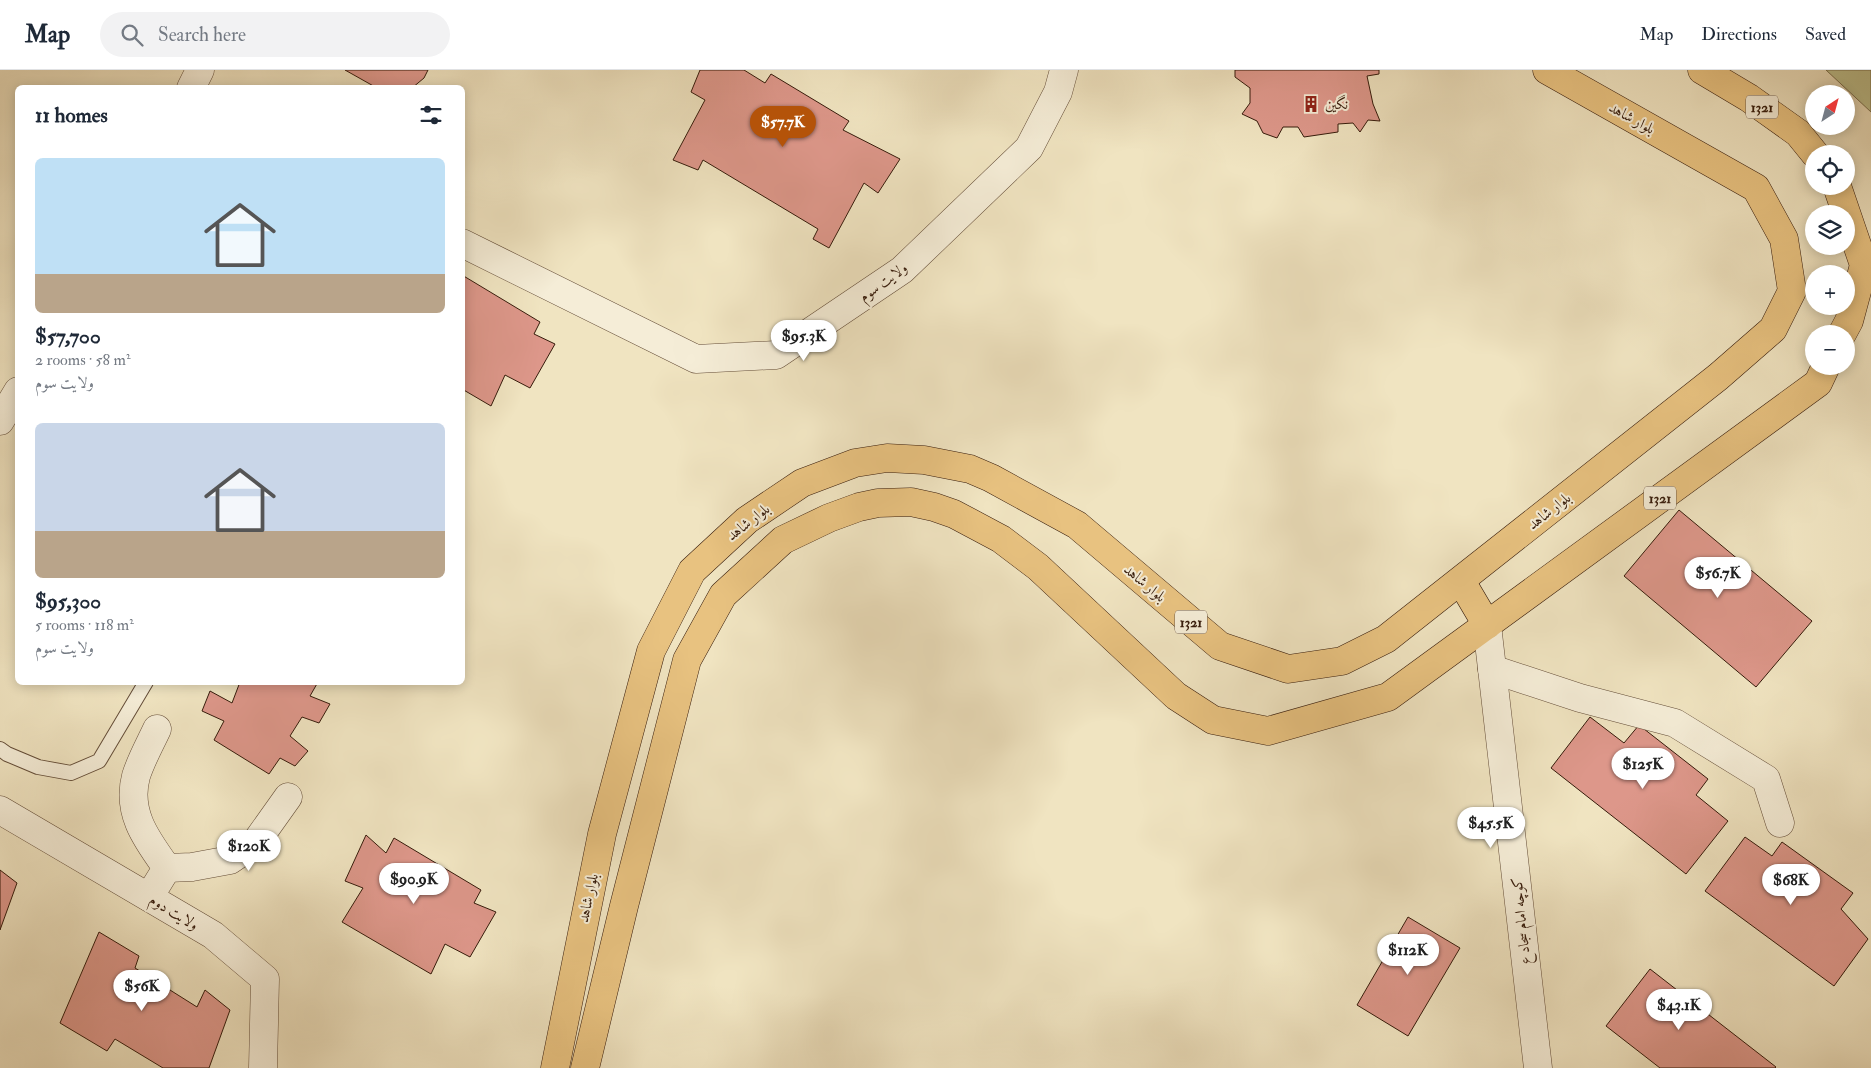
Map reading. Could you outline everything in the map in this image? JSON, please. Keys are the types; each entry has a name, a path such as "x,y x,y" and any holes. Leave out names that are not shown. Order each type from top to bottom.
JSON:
{"main road":[{"name":"بلوار شاهد","path":"556,1062 602,834 651,651 692,571 747,520 802,483 855,463 887,458 924,460 970,469 991,478 1077,525 1220,646 1288,669 1342,661 1386,640 1718,377 1773,329 1792,291 1784,239 1756,188 1547,70"},
{"name":"1321","path":"1702,70 1749,98 1798,133 1808,145"},
{"path":"1840,195 1864,264 1846,325"},
{"name":"1321","path":"589,1066 626,897 687,660 723,595 783,540 829,518 859,507 878,503 911,502 954,514 1001,539 1038,567 1176,696 1214,720 1268,731 1388,697 1818,383 1822,375"},
{"path":"1461,581 1487,625"},
{"path":"556,1062 589,1066"}],"street":[{"path":"192,85 200,70"},
{"name":"ولایت سوم","path":"465,244 696,359 776,355 902,270 1030,148 1061,81"},
{"path":"0,421 15,396"},
{"name":"کوچه امام سجاد ع","path":"1487,625 1538,1068"},
{"path":"1492,669 1580,698 1675,723 1766,779 1780,823"},
{"path":"157,729 136,776 134,806 144,837 167,868"},
{"path":"167,868 192,867 230,860 256,842 288,797"},
{"name":"ولایت دوم","path":"0,810 213,935 265,979 262,1068"},
{"path":"149,897 167,868"}],"lane":[{"path":"2,757 38,767 72,773 100,761 144,685"}],"green space":[{"path":"1826,70 1871,70 1871,112 1855,97 1855,85 1842,85"}],"building":[{"path":"345,70 428,70 424,78 416,85 372,85"},
{"path":"700,70 744,70 765,83 771,74 849,121 843,130 900,159 878,193 864,183 829,248 813,239 818,229 703,160 698,170 673,160 705,100 691,92"},
{"name":"نگین","path":"1235,70 1379,70 1379,74 1367,76 1373,104 1380,121 1368,120 1360,132 1353,123 1338,124 1338,132 1304,137 1298,127 1283,127 1277,138 1263,133 1257,121 1242,114 1250,103 1250,88 1235,77"},
{"path":"465,277 540,322 534,334 555,344 530,388 505,375 491,406 465,391"},
{"path":"1679,510 1812,621 1756,687 1624,576"},
{"path":"239,685 316,685 310,696 330,704 319,723 302,717 290,736 308,751 295,766 280,758 269,774 214,740 224,721 202,711 210,691 232,703"},
{"path":"1590,717 1624,743 1639,725 1708,779 1696,795 1728,821 1686,874 1551,768"},
{"path":"366,835 386,853 394,838 481,890 474,903 496,912 470,957 445,944 431,974 342,922 363,888 345,881"},
{"path":"1745,837 1772,856 1782,842 1853,893 1841,909 1868,939 1834,986 1705,891"},
{"path":"0,870 17,883 0,930"},
{"path":"1408,917 1460,948 1408,1036 1357,1005"},
{"path":"99,932 139,956 135,968 197,1007 205,990 230,1010 209,1068 163,1068 115,1039 107,1051 60,1023"},
{"path":"1650,969 1776,1067 1660,1068 1606,1026"}],"place":[{"name":"نگین","path":"1311,104"}]}
